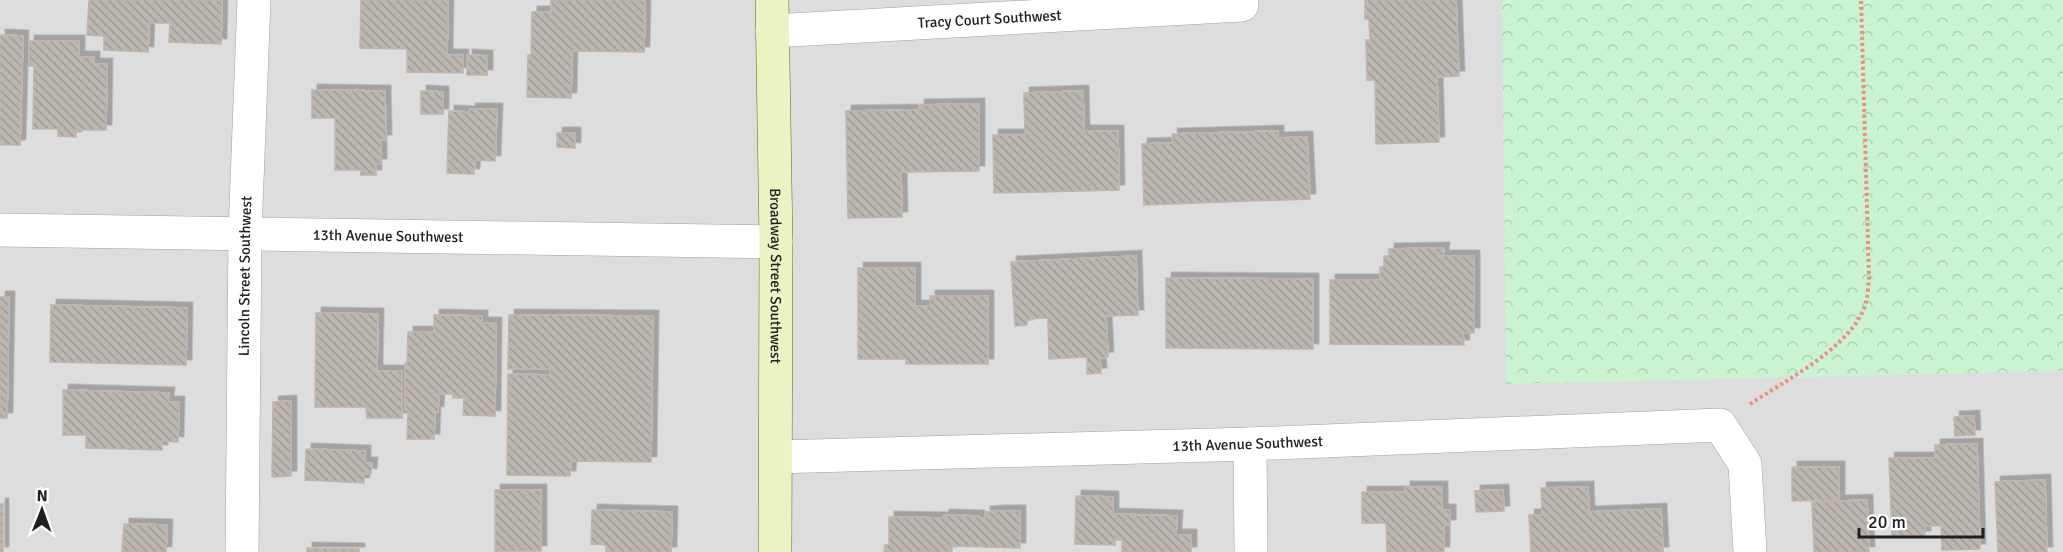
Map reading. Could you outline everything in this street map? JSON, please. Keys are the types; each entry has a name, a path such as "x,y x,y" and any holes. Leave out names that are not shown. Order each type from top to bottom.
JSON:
{"street":[{"name":"Lincoln Street Southwest","path":"242,552 245,233 254,0"},
{"name":"Tracy Court Southwest","path":"772,16 1242,5"},
{"name":"Broadway Street Southwest","path":"772,16 776,242 775,552"},
{"name":"13th Avenue Southwest","path":"0,230 776,242"},
{"name":"13th Avenue Southwest","path":"776,457 1250,444 1720,425"},
{"path":"1720,425 1745,464 1750,552"},
{"path":"1250,444 1251,552"}],"path":[{"path":"1720,425 1831,351 1862,313 1868,292 1869,276 1861,0"}],"shaded area":[{"path":"0,0 2063,0 2063,552 0,552"}],"green space":[{"path":"1502,0 2063,0 2063,371 1506,384"}],"building":[{"path":"222,0 221,44 169,42 170,23 149,23 148,52 104,50 104,36 87,35 89,1"},
{"path":"361,0 448,0 447,55 463,55 463,73 407,72 407,49 360,48"},
{"path":"551,0 645,0 644,52 572,51 571,98 527,97 532,12 551,12"},
{"path":"1365,0 1456,0 1459,76 1437,77 1439,142 1376,144 1375,80 1367,80 1366,40 1370,40 1369,19 1365,19"},
{"path":"0,35 23,36 20,145 0,145"},
{"path":"29,41 79,41 79,57 94,57 94,64 107,64 106,130 76,130 76,137 58,136 58,129 33,129 34,66 29,66"},
{"path":"467,55 487,56 487,75 467,75"},
{"path":"312,90 385,91 386,140 381,140 381,164 376,164 376,175 361,175 361,170 335,170 335,118 312,118"},
{"path":"421,91 443,92 443,114 421,114"},
{"path":"1083,91 1084,131 1118,131 1119,190 994,193 993,135 1025,135 1024,93"},
{"path":"979,104 979,171 901,172 902,217 848,218 846,111 919,110 919,105"},
{"path":"470,109 497,109 495,161 475,160 474,174 447,173 449,111 470,112"},
{"path":"1278,131 1278,138 1307,137 1310,199 1144,205 1142,144 1173,143 1172,134"},
{"path":"557,133 575,133 575,148 557,147"},
{"path":"1444,248 1443,256 1474,256 1474,333 1463,333 1464,345 1330,344 1330,280 1380,280 1380,267 1384,267 1384,256 1389,256 1389,249"},
{"path":"1136,256 1138,315 1106,316 1108,357 1100,358 1101,373 1087,374 1087,357 1049,359 1048,318 1027,319 1027,325 1015,326 1011,262"},
{"path":"858,268 915,268 915,306 930,306 930,296 988,296 988,364 906,364 906,359 858,359"},
{"path":"1166,278 1313,279 1313,349 1166,348"},
{"path":"0,297 9,297 7,418 0,418"},
{"path":"51,305 187,308 186,365 50,362"},
{"path":"316,313 378,314 377,371 402,371 402,418 367,418 366,407 315,407"},
{"path":"434,315 482,316 482,323 496,323 495,416 463,415 464,398 453,398 453,394 439,394 438,412 435,411 434,439 407,439 405,363 407,363 408,332 434,332"},
{"path":"509,315 653,316 651,462 571,461 570,476 507,475 508,374 550,375 550,369 508,369"},
{"path":"63,390 169,393 168,402 179,402 178,442 162,441 162,450 86,448 86,435 63,435"},
{"path":"291,401 291,476 272,477 273,402"},
{"path":"1974,416 1975,435 1955,436 1954,417"},
{"path":"1977,444 1980,549 1942,550 1941,526 1925,526 1925,536 1892,537 1889,458 1935,458 1935,445"},
{"path":"306,449 365,451 365,463 372,463 371,474 364,473 364,483 305,480"},
{"path":"1792,467 1839,467 1839,500 1792,501"},
{"path":"2045,480 2047,552 1998,552 1995,482"},
{"path":"1405,487 1442,487 1442,510 1450,510 1450,525 1444,525 1444,552 1387,552 1386,523 1362,523 1362,492 1405,492"},
{"path":"1588,487 1589,512 1661,509 1663,552 1531,552 1529,515 1542,515 1541,488"},
{"path":"495,490 541,490 541,551 495,551"},
{"path":"1503,490 1504,511 1476,512 1475,491"},
{"path":"1076,496 1113,497 1113,514 1177,516 1176,535 1191,535 1191,552 1122,552 1122,538 1115,538 1115,545 1075,544"},
{"path":"1867,500 1869,552 1814,552 1812,502"},
{"path":"0,504 3,504 3,552 0,552"},
{"path":"592,510 672,512 671,552 606,552 606,545 591,544"},
{"path":"1020,511 1020,548 952,546 952,552 884,552 885,545 889,545 889,517 944,518 944,515 985,518 985,512"},
{"path":"124,524 167,525 166,552 122,552"},
{"path":"307,548 359,549 359,552 307,552"}]}
